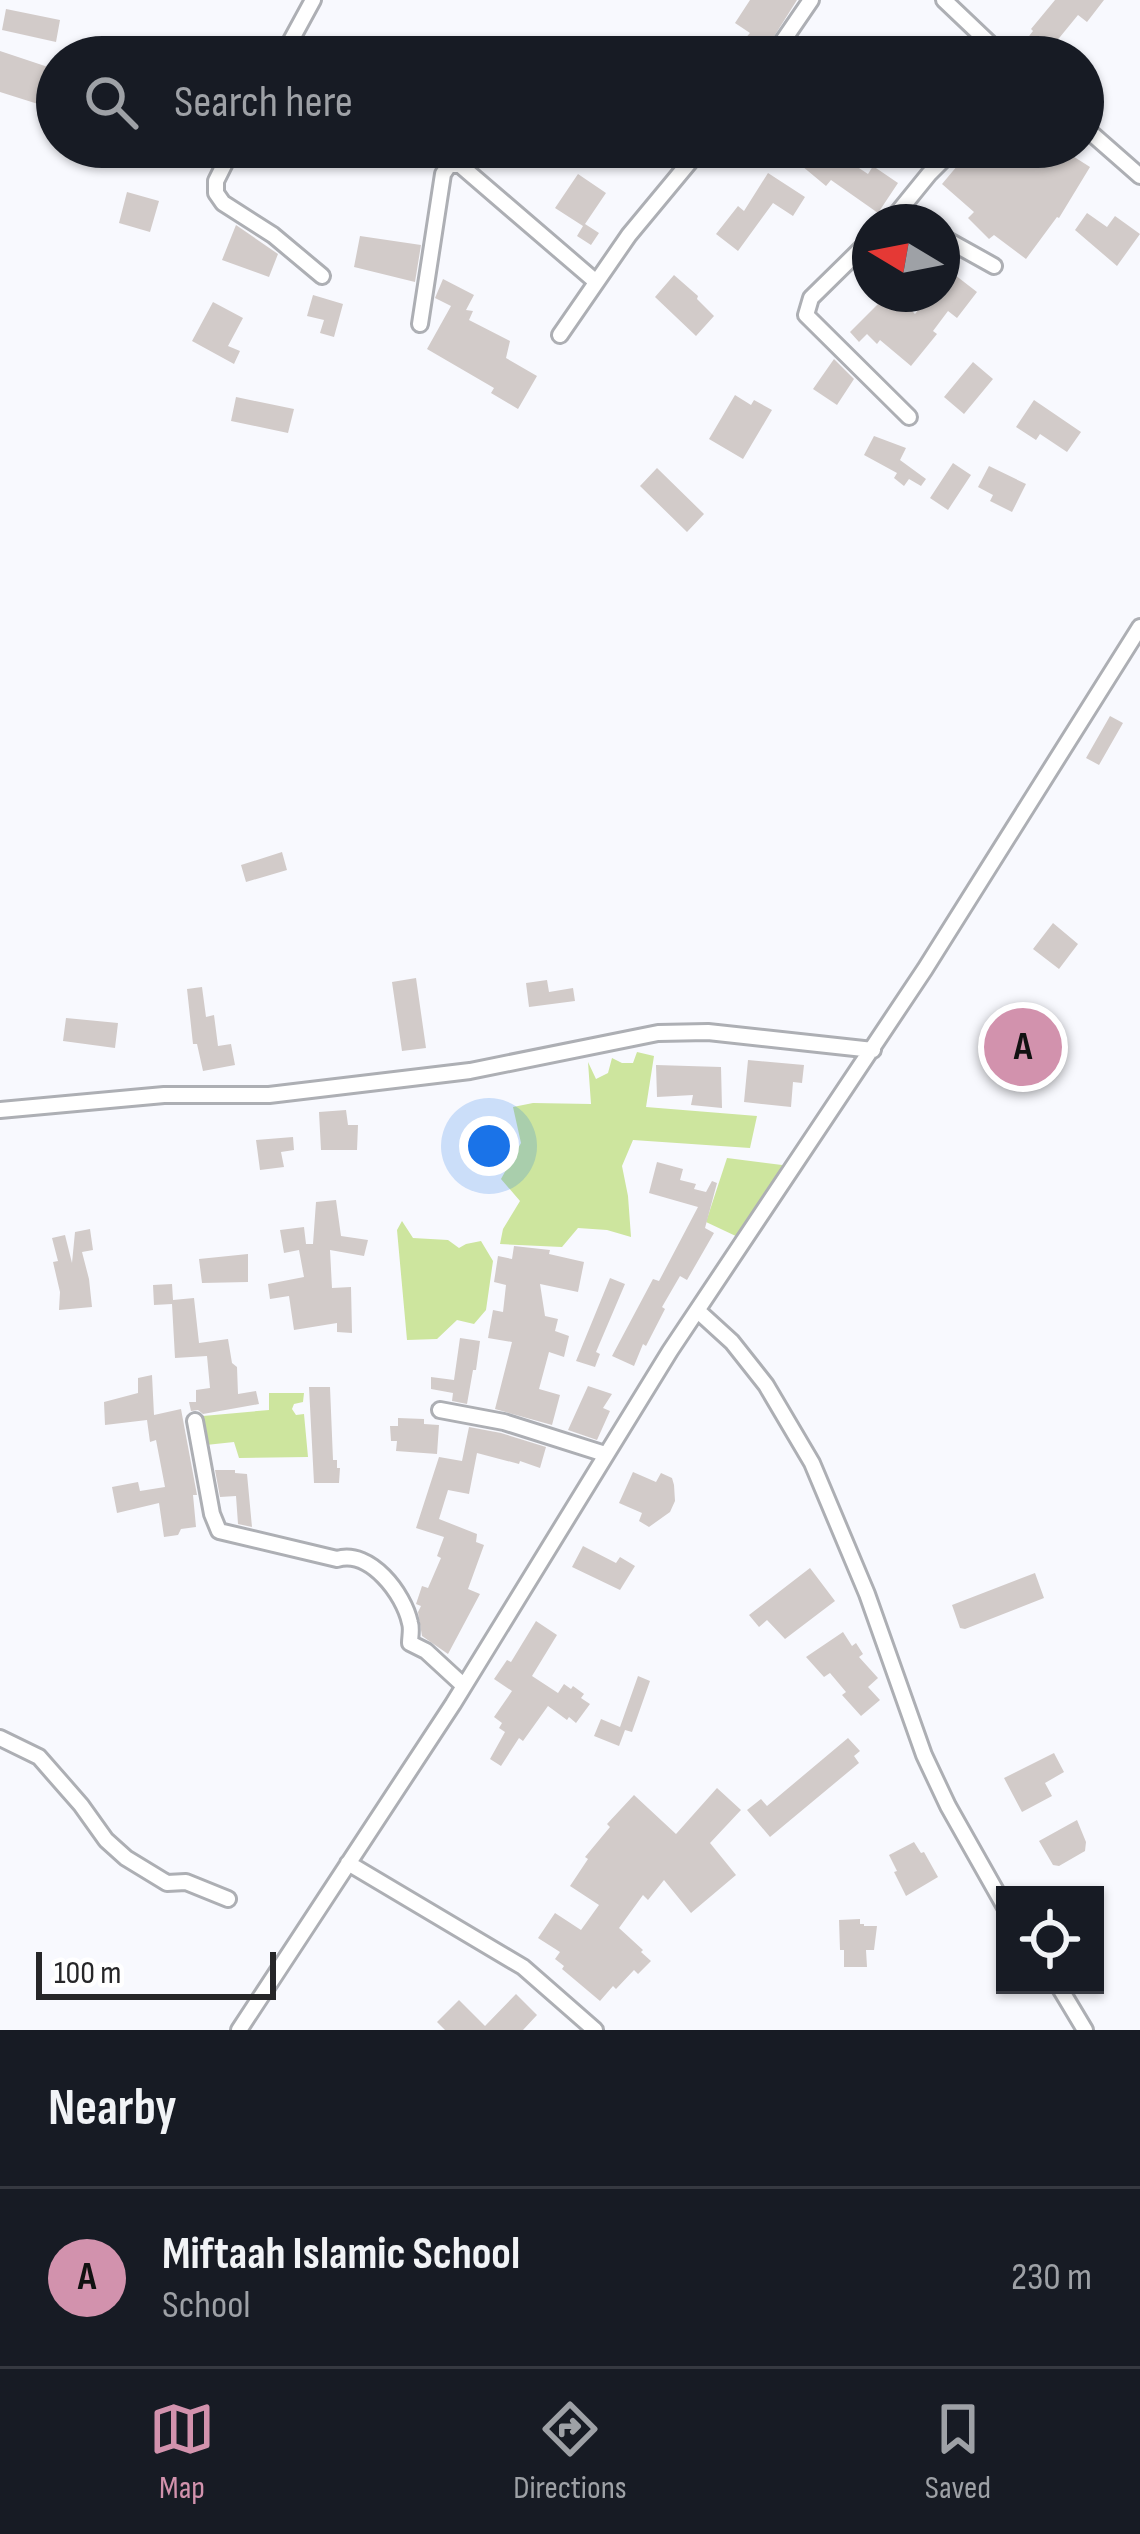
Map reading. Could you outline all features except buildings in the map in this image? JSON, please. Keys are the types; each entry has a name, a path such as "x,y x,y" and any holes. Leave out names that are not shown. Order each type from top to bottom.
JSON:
{"street":[{"path":"293,36 313,0"},
{"path":"786,36 811,0"},
{"path":"944,0 982,36"},
{"path":"1104,144 1140,176"},
{"path":"222,168 216,193 223,203 322,276"},
{"path":"420,324 447,168"},
{"path":"464,168 596,280"},
{"path":"560,335 629,235 685,168"},
{"path":"910,204 935,168"},
{"path":"960,248 994,266"},
{"path":"852,258 811,298 806,315 909,417"},
{"path":"239,2030 464,1686 605,1454 873,1050 1140,627"},
{"path":"0,1110 164,1094 268,1095 470,1070 658,1033 708,1032 873,1050"},
{"path":"698,1311 732,1342 766,1385 812,1463 867,1594 924,1755 996,1891"},
{"path":"440,1410 504,1422 605,1454"},
{"path":"195,1420 219,1532 364,1561 398,1597 412,1626 410,1642 464,1686"},
{"path":"0,1738 39,1757 106,1840 127,1858 167,1883 186,1882 228,1899"},
{"path":"348,1863 524,1967 595,2030"},
{"path":"1063,1994 1085,2030"}],"green space":[{"path":"637,1052 654,1056 646,1107 757,1116 750,1148 633,1140 622,1166 631,1237 578,1228 562,1247 500,1244 503,1229 520,1201 501,1179 521,1143 513,1107 591,1104 588,1062 596,1079 608,1073 612,1058 633,1063"},
{"path":"727,1158 790,1166 740,1238 706,1222"},
{"path":"402,1221 413,1238 448,1240 459,1248 481,1241 493,1261 486,1310 474,1324 457,1320 437,1339 407,1340 397,1230"},
{"path":"269,1393 304,1393 303,1402 292,1409 296,1415 304,1414 308,1457 239,1458 234,1442 206,1445 203,1416 269,1410"}],"place":[{"name":"Miftaah Islamic School","path":"1023,1047"}]}
